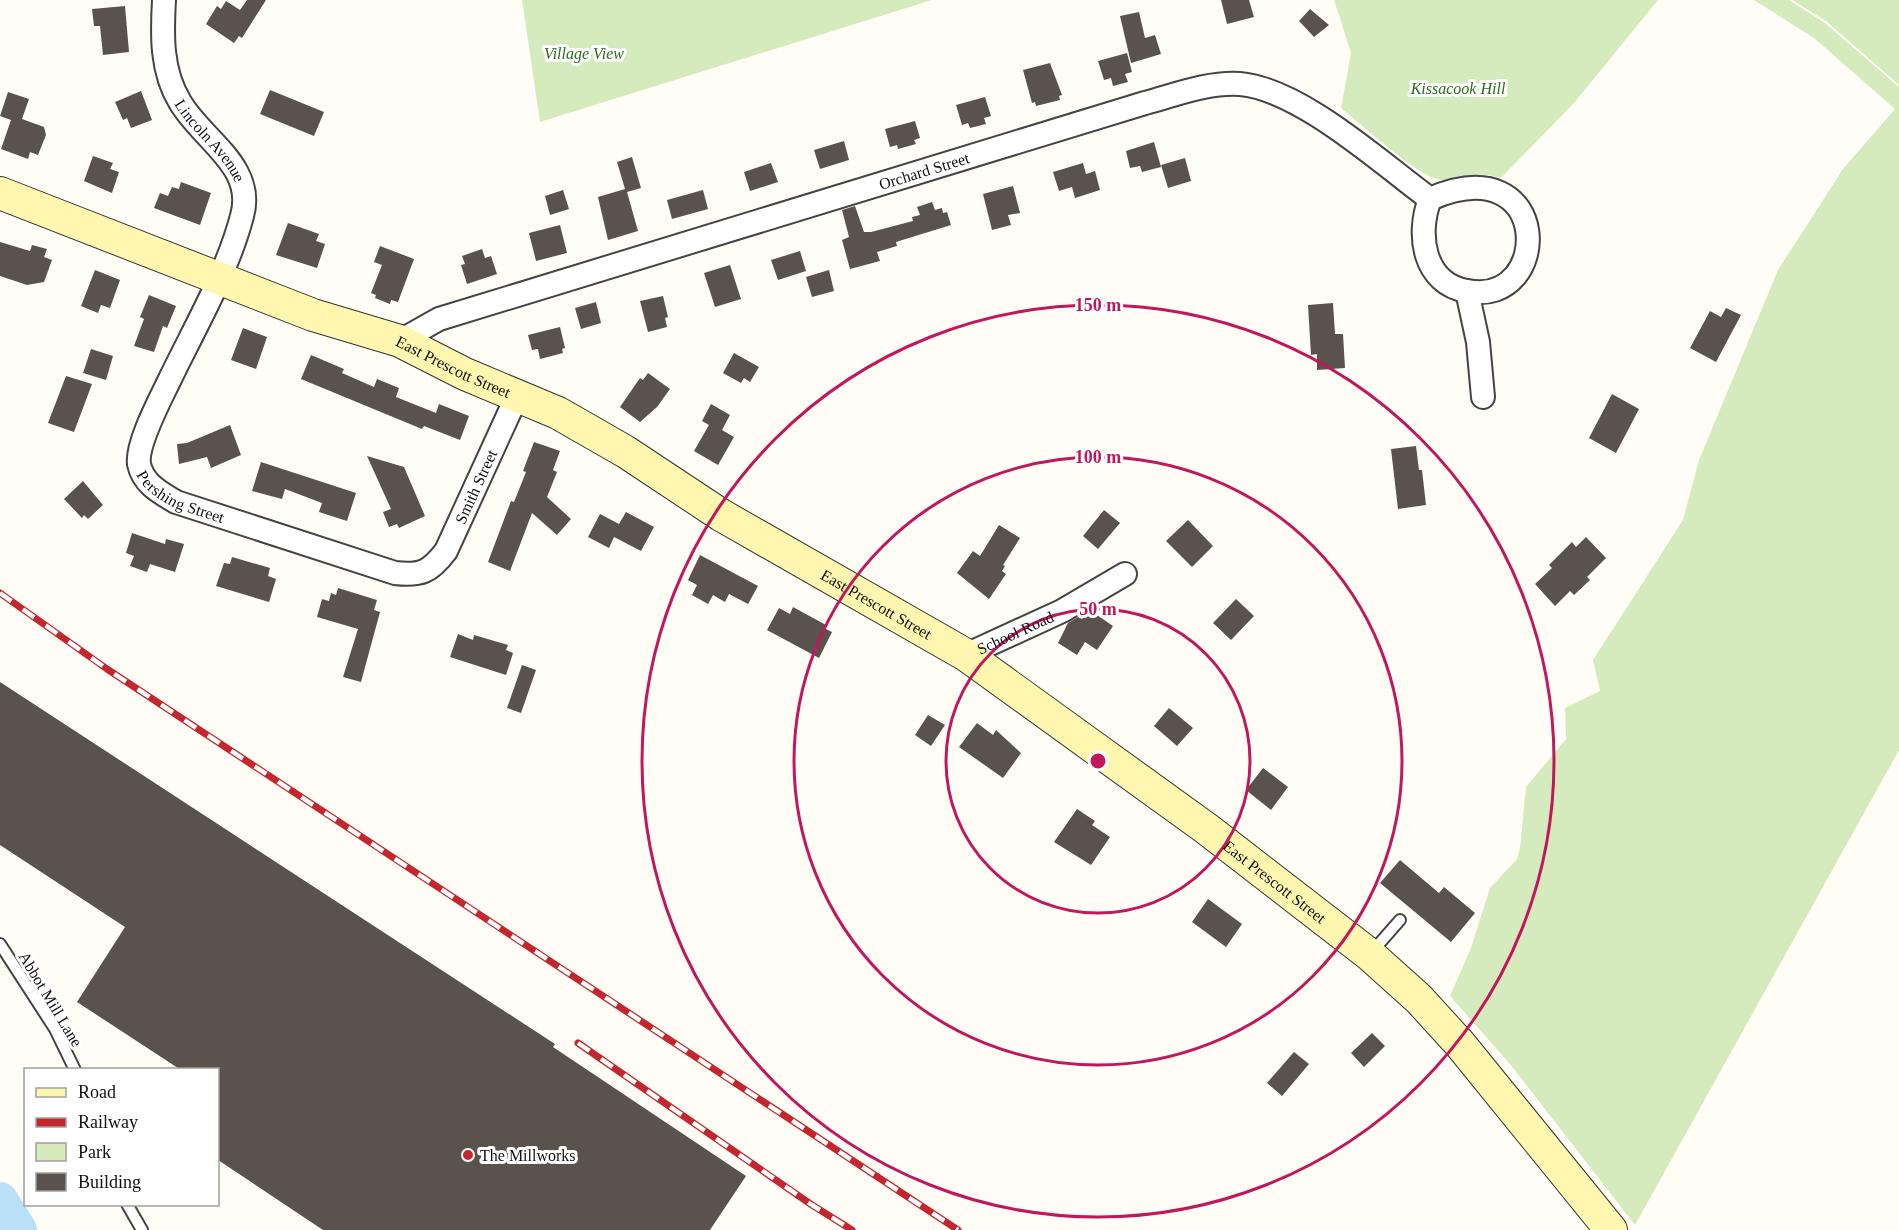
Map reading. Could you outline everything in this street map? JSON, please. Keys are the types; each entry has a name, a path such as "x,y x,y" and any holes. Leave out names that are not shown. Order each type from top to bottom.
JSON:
{"main road":[{"name":"East Prescott Street","path":"0,193 313,315 400,341 465,374 558,413 721,515 966,655 1207,829 1370,955 1419,999 1460,1044 1611,1230"}],"street":[{"name":"Lincoln Avenue","path":"164,0 162,44 169,76 179,101 192,121 224,154 241,178 245,193 243,216 218,278"},
{"name":"Orchard Street","path":"400,341 439,319 1145,103 1216,86 1238,84 1262,87 1304,106 1430,199"},
{"path":"1485,187 1510,197 1524,215 1529,240 1524,261 1513,279 1498,289 1467,291 1455,289 1435,275 1424,236 1425,212 1430,199 1453,189 1485,187"},
{"name":"Pershing Street","path":"218,278 150,420 139,462 143,476 155,489 176,502 395,573 415,575 425,570"},
{"path":"1467,291 1478,342 1483,397"},
{"name":"Smith Street","path":"425,570 434,566 456,533 517,396"},
{"name":"School Road","path":"966,655 1062,611 1125,574"}],"lane":[{"path":"1370,955 1400,920"},
{"name":"Abbot Mill Lane","path":"0,944 55,1029 74,1068"},
{"path":"128,1206 142,1230"}],"green space":[{"name":"Village View","path":"522,0 932,0 540,122"},
{"name":"Kissacook Hill","path":"1334,0 1658,0 1574,103 1501,178 1477,175 1442,180 1432,178 1420,171 1341,108 1351,53"},
{"path":"1754,0 1789,0 1825,23 1899,87 1899,750 1635,1225 1510,1064 1450,996 1471,948 1490,888 1517,859 1526,787 1566,739 1565,708 1600,691 1593,660 1683,520 1699,460 1778,270 1843,169 1895,109 1814,38"},
{"path":"1792,0 1899,0 1899,85 1826,21"}],"building":[{"path":"247,0 266,0 242,38 239,36 234,43 206,24 217,6 221,9 226,1 240,10"},
{"path":"1221,0 1249,0 1254,17 1227,24"},
{"path":"125,6 129,52 103,55 100,26 94,26 92,9"},
{"path":"1310,9 1329,25 1314,37 1299,21"},
{"path":"1139,12 1145,38 1155,35 1161,54 1131,63 1120,16"},
{"path":"1127,53 1132,72 1125,74 1128,82 1113,86 1111,78 1104,80 1098,61"},
{"path":"1050,63 1062,95 1059,96 1060,100 1036,106 1035,102 1032,103 1023,70"},
{"path":"270,90 324,112 314,136 260,114"},
{"path":"141,91 152,120 131,128 127,118 123,120 115,102"},
{"path":"8,92 29,99 22,119 44,127 46,135 38,155 30,152 28,159 1,149 11,120 0,116"},
{"path":"985,97 991,116 984,118 986,124 970,128 968,123 962,125 956,105"},
{"path":"915,121 920,138 914,140 916,144 898,149 897,145 890,147 885,129"},
{"path":"844,141 849,160 820,169 814,150"},
{"path":"1154,142 1161,167 1142,172 1140,166 1130,168 1126,151"},
{"path":"93,156 113,163 110,169 119,172 112,193 84,181"},
{"path":"632,157 641,188 627,192 638,231 608,240 598,197 625,189 617,162"},
{"path":"1185,158 1191,181 1168,188 1161,165"},
{"path":"771,163 778,182 750,191 744,172"},
{"path":"1083,163 1086,174 1095,171 1100,190 1075,198 1072,187 1059,191 1053,172"},
{"path":"181,182 211,193 200,225 154,208 160,193 168,196 172,187 179,189"},
{"path":"1013,186 1020,213 1008,215 1011,225 992,230 983,194"},
{"path":"563,190 569,209 550,215 545,196"},
{"path":"703,190 708,209 672,219 667,200"},
{"path":"932,202 935,210 942,208 943,213 947,212 951,225 896,242 897,246 877,252 880,261 850,269 842,240 849,237 842,210 855,206 864,232 871,232 913,221 912,217 920,215 917,207"},
{"path":"288,223 319,234 316,241 325,244 317,268 276,255"},
{"path":"560,225 567,253 536,261 529,233"},
{"path":"0,242 30,251 32,245 47,249 44,257 52,260 44,282 27,285 0,276"},
{"path":"380,246 414,259 398,302 391,300 390,304 375,298 376,295 371,293 382,265 374,262"},
{"path":"482,249 485,258 491,256 497,274 467,284 461,265 465,264 462,256"},
{"path":"800,251 806,271 778,280 771,260"},
{"path":"730,265 741,299 715,307 704,273"},
{"path":"95,270 120,280 110,308 101,305 98,313 81,306"},
{"path":"829,270 834,291 812,297 806,277"},
{"path":"149,295 176,306 167,328 163,326 154,352 134,346 144,319 140,317"},
{"path":"663,296 668,317 665,318 667,327 648,332 640,301"},
{"path":"596,302 601,323 581,329 575,308"},
{"path":"1333,303 1335,334 1343,334 1345,368 1317,370 1317,354 1311,355 1308,305"},
{"path":"1726,308 1741,315 1716,362 1690,348 1710,311 1721,317"},
{"path":"560,327 565,348 562,349 563,353 540,359 538,349 532,350 528,335"},
{"path":"243,328 267,337 256,369 231,360"},
{"path":"91,349 113,356 106,380 83,373"},
{"path":"734,353 759,367 750,382 744,378 741,383 723,373"},
{"path":"311,355 344,369 342,373 374,387 377,379 399,388 396,397 436,413 439,404 469,416 460,440 424,426 422,429 301,379"},
{"path":"648,373 670,389 657,407 640,422 620,407 640,378 643,380"},
{"path":"66,376 92,384 74,432 48,423"},
{"path":"1612,394 1639,409 1616,453 1589,438"},
{"path":"711,404 730,415 722,430 734,437 718,465 694,451 709,425 702,421"},
{"path":"230,425 241,455 211,468 207,457 179,464 177,444 187,443"},
{"path":"534,442 560,451 553,470 557,472 547,497 571,519 557,535 532,513 510,571 488,562 511,501 514,502 526,472 523,471"},
{"path":"1416,446 1419,470 1422,470 1426,505 1398,509 1391,449"},
{"path":"367,456 404,467 425,516 399,528 397,524 389,527 383,512 391,509"},
{"path":"261,462 356,493 347,521 319,512 322,503 285,489 282,499 252,491"},
{"path":"83,481 103,505 88,519 84,515 82,518 64,499"},
{"path":"1104,510 1120,523 1098,549 1083,536"},
{"path":"626,512 654,527 641,551 614,537 609,548 588,537 600,514 619,524"},
{"path":"1188,520 1213,546 1192,567 1166,541"},
{"path":"999,525 1020,538 1003,565 1005,566 1002,571 1006,574 989,599 957,573 973,551 980,556"},
{"path":"132,533 165,544 166,539 184,544 175,572 150,564 147,572 130,566 134,556 126,553"},
{"path":"1586,537 1606,558 1587,577 1590,580 1574,595 1570,591 1555,606 1535,584 1552,568 1549,565 1572,542 1576,547"},
{"path":"700,555 758,586 748,604 729,594 725,602 713,595 708,604 692,595 697,585 688,580"},
{"path":"232,557 270,568 268,576 276,579 269,602 216,586 224,563 230,564"},
{"path":"338,588 377,600 374,610 380,612 361,682 343,677 358,629 317,617 322,599 329,601 331,593 336,595"},
{"path":"1236,599 1254,616 1231,640 1213,623"},
{"path":"793,607 826,625 824,628 832,632 819,658 767,630 779,608 790,614"},
{"path":"1090,610 1113,626 1097,650 1085,642 1077,655 1058,643 1068,623 1078,617 1082,619"},
{"path":"458,634 473,640 474,635 508,645 506,650 513,653 506,675 450,657"},
{"path":"522,665 536,670 521,713 507,708"},
{"path":"0,682 555,1044 553,1047 746,1176 710,1230 323,1230 219,1161 219,1068 178,1068 77,1002 125,927 0,845"},
{"path":"1169,708 1193,728 1177,746 1154,726"},
{"path":"928,715 945,725 931,746 915,735"},
{"path":"977,723 993,735 996,730 1021,753 1003,778 959,747"},
{"path":"1263,768 1288,787 1271,810 1246,790"},
{"path":"1077,809 1095,821 1092,825 1110,837 1091,865 1054,842"},
{"path":"1400,860 1439,893 1444,887 1475,913 1451,942 1380,883"},
{"path":"1208,899 1242,924 1226,947 1192,922"},
{"path":"1372,1033 1385,1046 1364,1067 1351,1053"},
{"path":"1294,1052 1309,1064 1282,1096 1267,1083"}],"waterway":[{"path":"0,1200 19,1230"}],"railway":[{"path":"0,593 107,669 958,1230"},
{"path":"578,1043 812,1205 852,1230"}],"place":[{"name":"The Millworks","path":"468,1155"}]}
